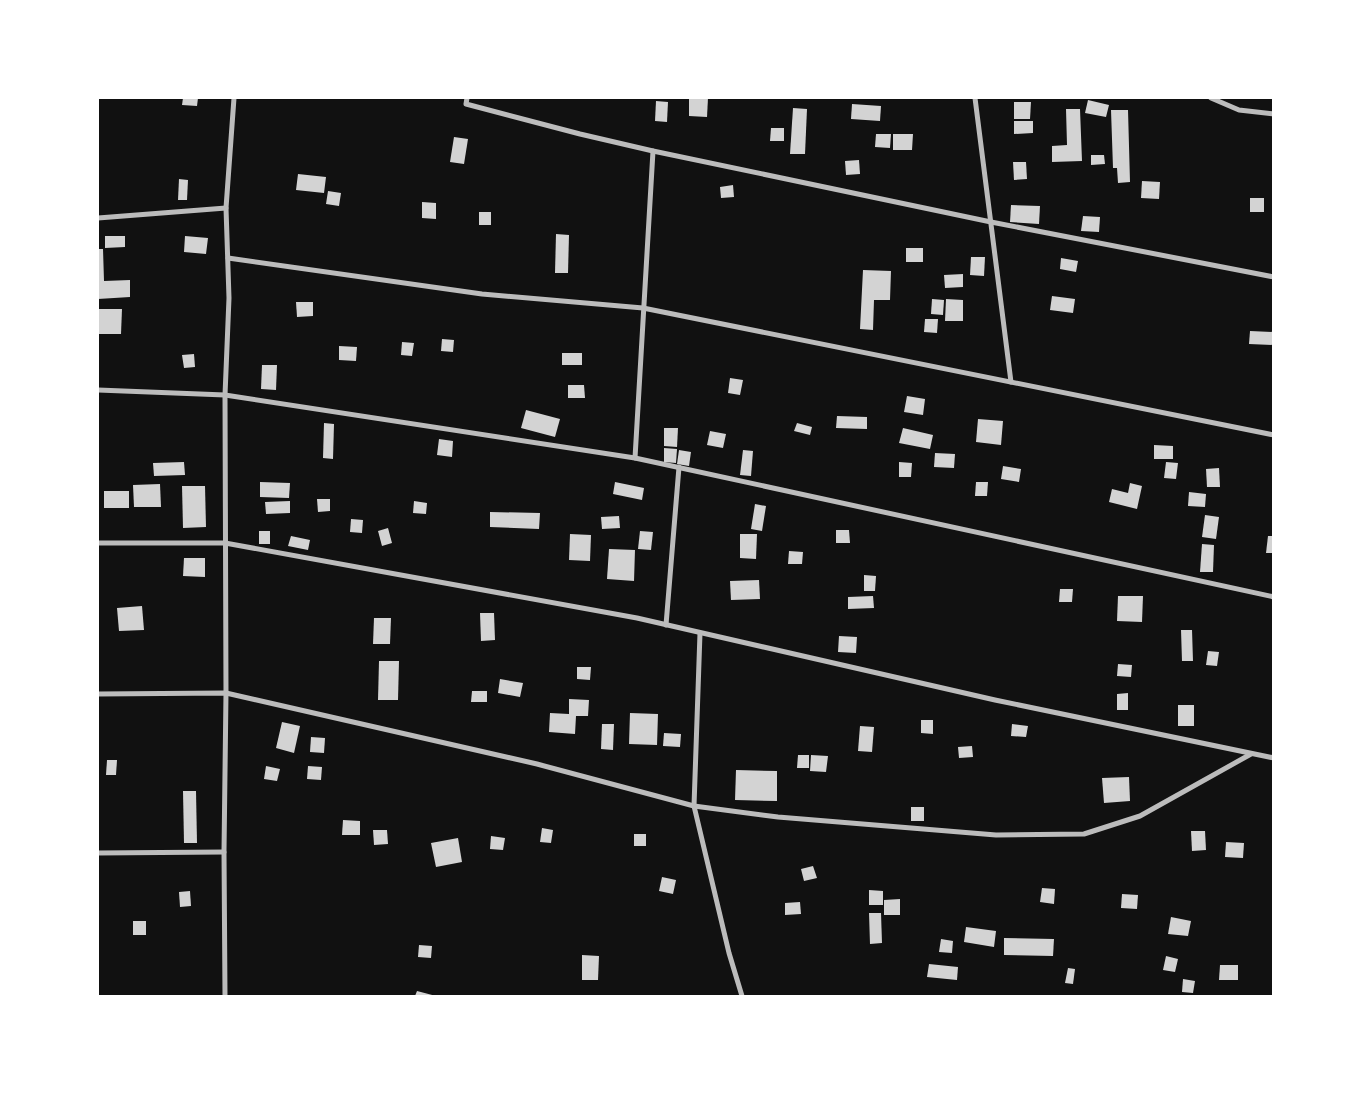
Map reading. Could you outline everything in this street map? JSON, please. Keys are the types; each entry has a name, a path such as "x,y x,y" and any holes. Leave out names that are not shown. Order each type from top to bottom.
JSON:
{"street":[{"path":"225,996 225,395 229,298 226,208 234,98"},
{"path":"467,98 466,104 653,151 992,222 1274,277"},
{"path":"976,98 1011,382"},
{"path":"1211,98 1239,110 1274,114"},
{"path":"636,458 653,151"},
{"path":"98,218 226,208"},
{"path":"228,258 482,294 643,308 1274,435"},
{"path":"98,390 225,395 636,458 1274,597"},
{"path":"666,625 679,467"},
{"path":"98,543 225,543 627,616 994,700 1274,758"},
{"path":"700,633 694,806 729,953 742,996"},
{"path":"98,694 226,693 537,764 694,806 778,817 996,835 1084,834 1140,816 1251,753"},
{"path":"98,853 224,852"}],"building":[{"path":"183,98 198,98 197,106 182,105"},
{"path":"689,98 708,98 707,117 689,116"},
{"path":"1088,100 1109,105 1106,117 1085,113"},
{"path":"656,101 668,102 667,122 655,121"},
{"path":"1014,102 1031,102 1030,119 1014,119"},
{"path":"852,104 881,106 880,121 851,119"},
{"path":"793,108 807,109 805,154 790,154"},
{"path":"1066,109 1080,109 1082,161 1052,162 1052,146 1067,145"},
{"path":"1111,110 1128,110 1130,182 1118,183 1117,168 1113,168"},
{"path":"1014,121 1033,121 1033,133 1014,134"},
{"path":"771,128 784,128 784,141 770,141"},
{"path":"876,134 891,134 890,148 875,147"},
{"path":"893,134 913,134 912,150 893,150"},
{"path":"454,137 468,139 464,164 450,162"},
{"path":"1091,155 1104,155 1105,164 1091,165"},
{"path":"859,160 860,174 846,175 845,161"},
{"path":"1013,162 1026,162 1027,179 1014,180"},
{"path":"298,174 326,177 324,193 296,190"},
{"path":"179,179 188,180 187,200 178,200"},
{"path":"1142,181 1160,182 1159,199 1141,198"},
{"path":"733,185 734,197 721,198 720,187"},
{"path":"328,191 341,193 339,206 326,204"},
{"path":"1250,198 1264,198 1264,212 1250,212"},
{"path":"422,202 436,203 436,219 422,218"},
{"path":"1011,205 1040,206 1039,224 1010,222"},
{"path":"479,212 491,212 491,225 479,225"},
{"path":"1083,216 1100,217 1099,232 1081,231"},
{"path":"556,234 569,235 568,273 555,273"},
{"path":"105,236 125,236 125,247 105,248"},
{"path":"185,236 208,238 206,254 184,252"},
{"path":"906,248 923,248 923,262 906,262"},
{"path":"98,249 103,249 104,281 130,280 130,297 98,299"},
{"path":"971,257 985,257 984,276 970,275"},
{"path":"1061,258 1078,261 1076,272 1060,269"},
{"path":"863,270 891,271 890,300 874,300 873,330 860,329"},
{"path":"963,274 963,287 945,288 944,275"},
{"path":"1052,296 1075,299 1073,313 1050,310"},
{"path":"932,299 944,300 943,315 931,314"},
{"path":"946,299 963,300 963,321 945,321"},
{"path":"296,302 313,302 313,316 297,317"},
{"path":"98,309 122,309 121,334 98,334"},
{"path":"925,319 938,319 937,333 924,332"},
{"path":"1250,331 1274,332 1274,345 1249,344"},
{"path":"442,339 454,340 453,352 441,351"},
{"path":"402,342 414,343 412,356 401,355"},
{"path":"339,346 357,347 356,361 339,360"},
{"path":"562,353 582,353 582,365 562,365"},
{"path":"194,354 195,367 184,368 182,355"},
{"path":"262,365 277,365 276,390 261,389"},
{"path":"730,378 743,380 740,395 728,393"},
{"path":"568,385 584,385 585,398 568,398"},
{"path":"907,396 925,399 923,415 904,412"},
{"path":"526,410 560,419 555,437 521,428"},
{"path":"837,416 867,417 867,429 836,428"},
{"path":"978,419 1003,421 1001,445 976,442"},
{"path":"324,423 334,424 333,459 323,458"},
{"path":"797,423 812,427 810,435 794,431"},
{"path":"664,428 678,428 677,447 664,446"},
{"path":"903,428 933,435 930,449 899,443"},
{"path":"710,431 726,434 723,448 707,445"},
{"path":"439,439 453,441 452,457 437,455"},
{"path":"1154,445 1173,446 1173,459 1154,459"},
{"path":"664,448 677,449 676,463 664,462"},
{"path":"679,450 691,452 689,466 677,464"},
{"path":"743,450 753,451 751,476 740,475"},
{"path":"935,453 955,454 954,468 934,467"},
{"path":"184,462 185,475 154,476 153,463"},
{"path":"899,462 912,463 911,477 899,477"},
{"path":"1166,462 1178,463 1176,479 1164,478"},
{"path":"1003,466 1021,469 1019,482 1001,479"},
{"path":"1219,468 1220,487 1207,487 1206,469"},
{"path":"260,482 290,483 289,498 260,497"},
{"path":"615,482 644,488 642,500 613,494"},
{"path":"976,482 988,482 987,496 975,496"},
{"path":"1130,483 1142,486 1137,509 1109,502 1112,489 1128,493"},
{"path":"160,484 161,507 134,507 133,485"},
{"path":"182,486 205,486 206,527 183,528"},
{"path":"104,491 129,491 129,508 104,508"},
{"path":"1189,492 1206,494 1205,507 1188,506"},
{"path":"317,499 330,499 330,511 318,512"},
{"path":"290,501 290,513 266,514 265,502"},
{"path":"414,501 427,503 426,514 413,513"},
{"path":"755,504 766,506 762,531 751,529"},
{"path":"490,512 540,513 539,529 490,527"},
{"path":"1205,515 1219,517 1216,539 1202,537"},
{"path":"619,516 620,528 602,529 601,517"},
{"path":"351,519 363,520 362,533 350,532"},
{"path":"388,528 392,543 382,546 378,531"},
{"path":"836,530 849,530 850,543 836,543"},
{"path":"259,531 270,531 270,544 259,544"},
{"path":"640,531 653,532 651,550 638,549"},
{"path":"570,534 591,535 590,561 569,560"},
{"path":"740,534 757,534 756,559 740,558"},
{"path":"291,536 310,540 308,550 288,546"},
{"path":"1268,536 1274,536 1274,553 1266,553"},
{"path":"1202,544 1214,545 1213,572 1200,572"},
{"path":"609,549 635,550 634,581 607,579"},
{"path":"789,551 803,552 802,564 788,564"},
{"path":"184,558 205,558 205,577 183,576"},
{"path":"864,575 876,576 875,591 864,591"},
{"path":"759,580 760,599 731,600 730,581"},
{"path":"1060,589 1073,589 1072,602 1059,602"},
{"path":"873,596 874,608 848,609 848,597"},
{"path":"1118,596 1143,596 1142,622 1117,621"},
{"path":"142,606 144,630 119,631 117,608"},
{"path":"480,613 494,613 495,640 481,641"},
{"path":"374,618 391,618 390,644 373,644"},
{"path":"1181,630 1192,630 1193,661 1182,661"},
{"path":"839,636 857,637 856,653 838,652"},
{"path":"1208,651 1219,652 1217,666 1206,665"},
{"path":"379,661 399,661 398,700 378,700"},
{"path":"1118,664 1132,665 1131,677 1117,676"},
{"path":"577,667 591,667 590,680 577,679"},
{"path":"500,679 523,683 520,697 498,693"},
{"path":"472,691 487,691 487,702 471,702"},
{"path":"1128,693 1128,710 1117,710 1117,694"},
{"path":"569,699 589,700 588,716 576,716 575,734 549,732 550,713 569,714"},
{"path":"1178,705 1194,705 1194,726 1178,726"},
{"path":"630,713 658,714 657,745 629,744"},
{"path":"921,720 933,720 933,734 921,733"},
{"path":"282,722 300,726 294,753 276,748"},
{"path":"602,724 614,724 613,750 601,749"},
{"path":"1012,724 1028,726 1026,737 1011,736"},
{"path":"860,726 874,727 872,752 858,751"},
{"path":"664,733 681,734 680,747 663,746"},
{"path":"311,737 325,738 324,753 310,752"},
{"path":"972,746 973,757 959,758 958,747"},
{"path":"798,755 809,755 809,768 797,768"},
{"path":"811,755 828,756 826,772 810,771"},
{"path":"107,760 117,760 116,775 106,775"},
{"path":"266,766 280,769 277,781 264,779"},
{"path":"308,766 322,767 321,780 307,779"},
{"path":"736,770 777,771 777,801 735,800"},
{"path":"1129,777 1130,801 1104,803 1102,778"},
{"path":"183,791 196,791 197,843 184,843"},
{"path":"911,807 924,807 924,821 911,821"},
{"path":"343,820 360,821 360,835 342,835"},
{"path":"542,828 553,830 551,843 540,842"},
{"path":"373,830 387,830 388,844 374,845"},
{"path":"1191,831 1205,831 1206,850 1192,851"},
{"path":"634,834 646,834 646,846 634,846"},
{"path":"491,836 505,838 503,850 490,849"},
{"path":"458,838 462,862 436,867 431,843"},
{"path":"1226,842 1244,843 1243,858 1225,857"},
{"path":"813,866 817,878 804,881 801,869"},
{"path":"662,877 676,880 673,894 659,891"},
{"path":"1042,888 1055,889 1054,904 1040,902"},
{"path":"869,890 883,891 883,905 869,905"},
{"path":"190,891 191,906 180,907 179,892"},
{"path":"1122,894 1138,895 1137,909 1121,908"},
{"path":"900,899 900,915 884,915 884,900"},
{"path":"800,902 801,914 785,915 785,903"},
{"path":"869,913 881,913 882,943 870,944"},
{"path":"1171,917 1191,921 1188,936 1168,934"},
{"path":"133,921 146,921 146,935 133,935"},
{"path":"966,927 996,931 994,947 964,942"},
{"path":"1004,938 1054,939 1053,956 1004,955"},
{"path":"941,939 953,941 952,953 939,952"},
{"path":"419,945 432,946 431,958 418,957"},
{"path":"582,955 599,956 598,980 582,980"},
{"path":"1166,956 1178,959 1175,972 1163,970"},
{"path":"929,964 958,967 957,980 927,977"},
{"path":"1220,965 1238,965 1238,980 1219,980"},
{"path":"1068,968 1075,969 1073,984 1065,983"},
{"path":"1183,979 1195,981 1193,993 1182,992"},
{"path":"417,991 436,996 415,996"}]}
